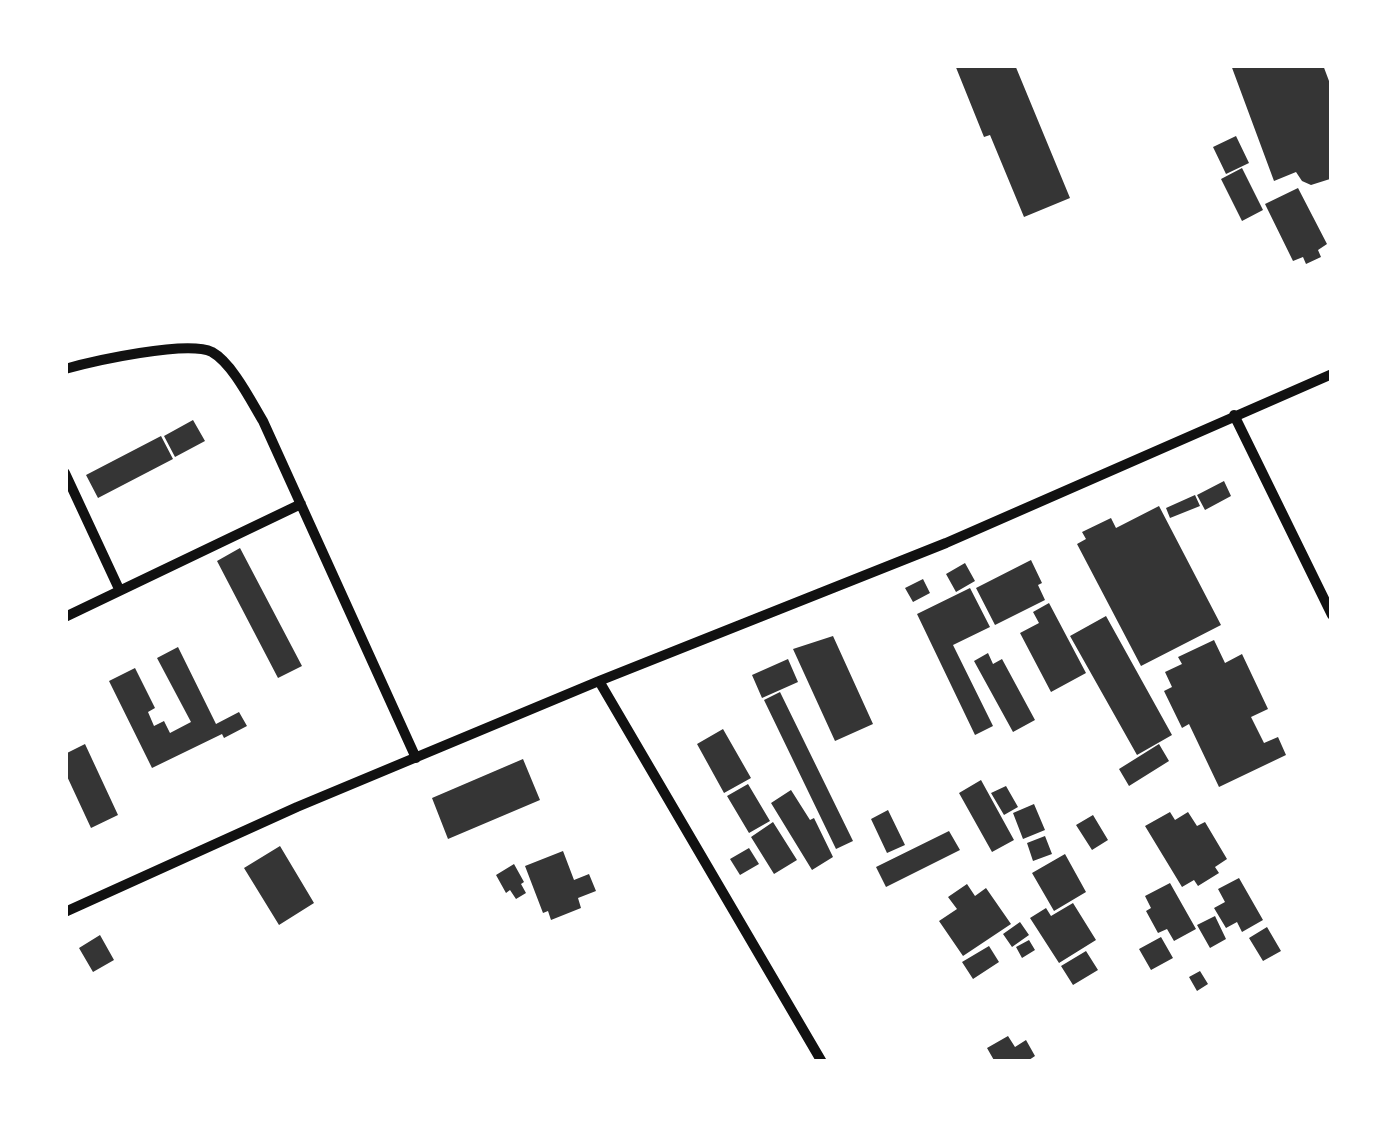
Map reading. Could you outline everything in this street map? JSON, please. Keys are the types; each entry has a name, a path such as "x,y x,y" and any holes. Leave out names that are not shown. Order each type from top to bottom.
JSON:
{"street":[{"path":"65,369 188,347 214,353 248,396 416,758"},
{"path":"65,912 297,807 599,680 946,543 1332,374"},
{"path":"1234,415 1332,615"},
{"path":"65,473 119,590"},
{"path":"65,616 301,504"},
{"path":"599,680 822,1062"}],"building":[{"path":"955,65 1015,65 1070,198 1024,217 990,135 984,137"},
{"path":"1231,65 1323,65 1332,89 1330,179 1311,185 1296,172 1274,181"},
{"path":"1236,136 1249,163 1226,174 1213,147"},
{"path":"1242,168 1263,210 1242,221 1221,179"},
{"path":"1298,188 1327,244 1318,250 1321,257 1306,264 1303,257 1293,261 1265,204"},
{"path":"193,420 205,441 175,457 164,436"},
{"path":"161,436 173,459 98,498 86,475"},
{"path":"1224,481 1231,496 1205,510 1197,495"},
{"path":"1195,495 1200,506 1170,518 1166,508"},
{"path":"1159,506 1221,625 1141,666 1077,544 1086,539 1082,532 1111,518 1116,528"},
{"path":"240,548 302,666 278,678 217,561"},
{"path":"1031,560 1045,600 995,625 976,588"},
{"path":"965,563 975,581 956,592 946,574"},
{"path":"923,579 930,593 913,602 905,588"},
{"path":"970,588 990,627 953,645 993,726 975,735 917,614"},
{"path":"1049,603 1086,673 1051,692 1020,633 1039,623 1033,612"},
{"path":"1106,616 1172,735 1137,755 1070,636"},
{"path":"833,636 873,724 835,741 793,649"},
{"path":"1214,640 1225,663 1242,654 1268,709 1251,717 1264,743 1278,737 1286,755 1219,787 1189,724 1182,728 1164,691 1172,687 1165,672 1182,664 1178,657"},
{"path":"178,647 216,724 239,712 247,726 152,768 109,681 135,668 155,708 148,712 154,726 164,721 170,733 191,722 157,658"},
{"path":"988,653 993,664 1002,659 1035,720 1013,732 974,661"},
{"path":"788,659 798,682 762,698 752,675"},
{"path":"780,692 853,841 836,849 764,700"},
{"path":"723,729 751,778 724,793 697,744"},
{"path":"85,744 118,815 91,828 65,772 65,754"},
{"path":"1159,744 1169,761 1129,786 1119,769"},
{"path":"523,759 540,800 448,839 432,798"},
{"path":"981,780 1014,840 992,852 959,793"},
{"path":"748,784 770,821 749,833 727,796"},
{"path":"1006,786 1018,807 1004,815 991,793"},
{"path":"791,790 810,820 814,818 833,857 812,870 771,803"},
{"path":"1034,804 1045,830 1023,839 1013,813"},
{"path":"888,810 905,845 887,853 871,819"},
{"path":"1170,812 1175,820 1188,812 1197,826 1205,822 1227,859 1215,867 1219,873 1198,886 1194,880 1182,887 1145,826"},
{"path":"1093,815 1108,840 1092,850 1076,825"},
{"path":"773,822 797,860 774,874 751,837"},
{"path":"949,831 960,850 886,887 876,867"},
{"path":"1045,836 1052,854 1033,861 1027,843"},
{"path":"280,846 314,903 279,925 244,868"},
{"path":"749,848 759,864 740,875 730,859"},
{"path":"563,851 574,880 589,874 596,891 578,898 581,908 551,920 548,911 543,913 525,866"},
{"path":"1065,854 1086,892 1054,911 1032,873"},
{"path":"514,864 526,893 516,899 510,890 506,893 496,875"},
{"path":"1239,878 1263,920 1242,932 1237,922 1226,928 1214,908 1225,902 1218,889"},
{"path":"1170,883 1196,929 1174,941 1167,929 1158,933 1146,911 1151,908 1145,896"},
{"path":"967,884 975,896 986,888 1011,924 963,956 939,921 957,909 948,897"},
{"path":"1073,903 1096,940 1059,963 1030,918 1046,908 1051,916"},
{"path":"1215,916 1226,939 1210,948 1197,925"},
{"path":"1020,922 1029,935 1012,947 1003,934"},
{"path":"1267,927 1281,951 1263,961 1249,938"},
{"path":"100,935 114,960 93,972 79,948"},
{"path":"1161,937 1173,958 1151,970 1139,949"},
{"path":"1029,940 1035,950 1022,958 1016,947"},
{"path":"989,946 999,962 973,979 962,962"},
{"path":"1086,951 1098,970 1073,985 1061,966"},
{"path":"1200,971 1208,984 1197,991 1189,977"},
{"path":"1008,1036 1015,1047 1026,1040 1035,1056 1026,1062 995,1062 987,1048"}]}
